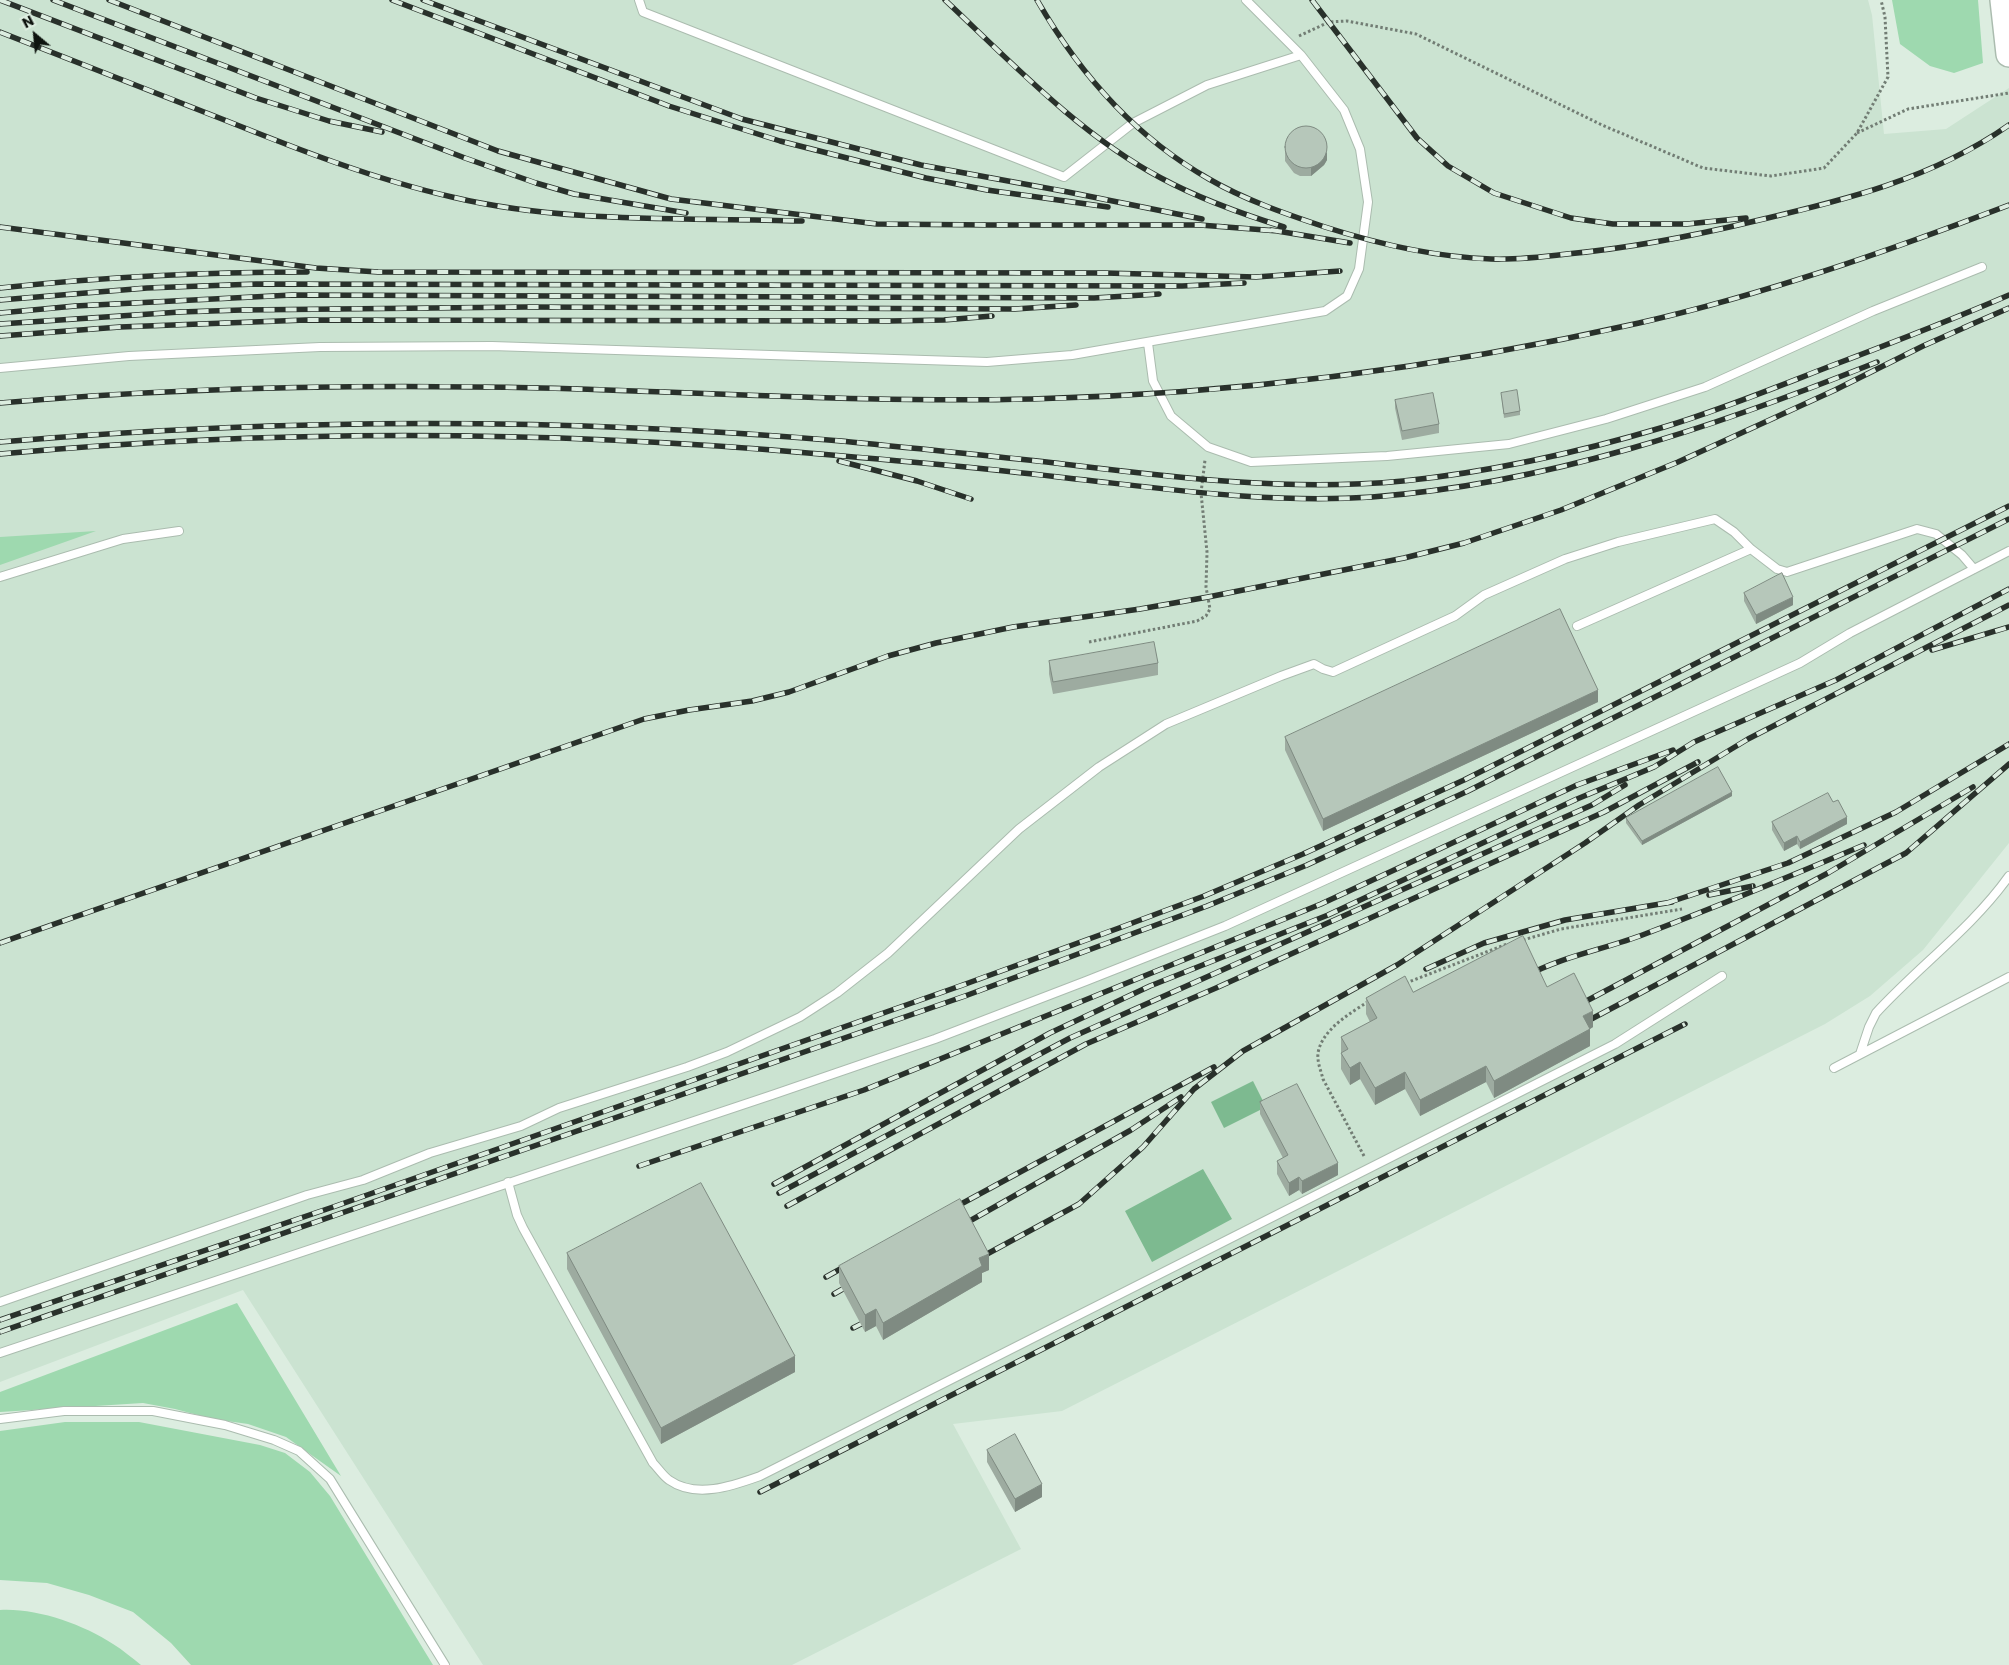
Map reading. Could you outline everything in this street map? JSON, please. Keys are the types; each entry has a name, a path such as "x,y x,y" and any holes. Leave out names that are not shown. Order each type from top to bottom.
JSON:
{"main road":[{"path":"2003,0 2009,54"}],"lane":[{"path":"639,0 643,12 1064,177 1133,123 1207,85 1301,55"},
{"path":"0,368 129,356 320,347 482,346 987,362 1072,355 1325,311 1347,296 1359,269 1368,202 1360,149 1344,110 1301,55 1246,0"},
{"path":"1148,343 1153,381 1171,416 1208,447 1251,462 1387,456 1509,444 1606,419 1705,388 1873,311 1982,267"},
{"path":"0,1302 307,1195 363,1180 430,1153 521,1126 559,1108 688,1067 727,1052 800,1017 837,993 888,953 1019,829 1099,767 1166,724 1314,664 1322,669 1333,672 1455,616 1484,595 1565,559 1618,542 1715,519 1734,532 1751,549 1764,557 1777,569 1787,572 1917,529 1936,534 1962,555 1974,569"},
{"path":"0,577 123,539 179,531"},
{"path":"1577,626 1751,549"},
{"path":"0,1353 935,1039 1225,926 1800,663 1850,633 2009,551"},
{"path":"1860,1054 1869,1026 1876,1013 1960,932 2009,876"},
{"path":"508,1182 517,1215 523,1228 653,1463 668,1480 686,1488 701,1490 730,1487 760,1476 1615,1044 1722,976"},
{"path":"1834,1068 2009,977"},
{"path":"0,1419 64,1411 153,1411 225,1425 274,1440 300,1451 330,1479 445,1665"}],"path":[{"path":"1287,42 1329,22 1347,21 1416,34 1602,125 1703,168 1771,176 1824,168 1857,134 1888,77 1885,17 1881,0"},
{"path":"1857,134 1908,109 2009,92"},
{"path":"1089,642 1197,621 1206,616 1210,609 1206,587 1207,552 1201,493 1208,447"},
{"path":"1519,941 1561,929 1682,909"},
{"path":"1404,984 1510,944"},
{"path":"1370,1168 1323,1080 1318,1052 1325,1037 1346,1016 1378,997"}],"shaded area":[{"path":"0,0 1868,0 1872,15 1884,134 1946,129 2009,88 2009,843 1923,950 1870,996 1825,1024 1062,1411 953,1424 1021,1549 792,1665 483,1665 243,1290 0,1382"},
{"path":"1892,0 1978,0 1983,63 1954,73 1930,66 1900,44"},
{"path":"96,531 0,565 0,537"},
{"path":"1253,1081 1266,1107 1224,1128 1211,1102"},
{"path":"1203,1169 1232,1219 1152,1262 1125,1211"},
{"path":"237,1303 341,1476 286,1437 248,1424 213,1419 175,1409 143,1403 0,1412 0,1392"},
{"path":"65,1422 139,1422 260,1445 285,1453 310,1472 330,1496 433,1665 191,1665 171,1643 133,1612 89,1595 47,1583 0,1580 0,1431"},
{"path":"0,1610 29,1612 73,1624 113,1644 141,1665 0,1665"}],"building":[{"path":"1306,126 1321,132 1327,147 1321,162 1306,168 1291,162 1285,147 1291,132"},
{"path":"1517,390 1520,411 1504,414 1501,393"},
{"path":"1433,393 1439,424 1402,431 1395,400"},
{"path":"1782,573 1793,597 1756,615 1744,593"},
{"path":"1560,609 1598,690 1323,819 1285,737"},
{"path":"1154,642 1158,663 1053,682 1049,661"},
{"path":"1718,767 1732,792 1642,841 1626,818"},
{"path":"1828,793 1833,802 1838,800 1847,817 1800,842 1797,836 1784,843 1772,822"},
{"path":"1523,936 1547,987 1574,973 1593,1011 1583,1016 1590,1029 1494,1081 1486,1066 1420,1100 1405,1072 1375,1088 1360,1062 1350,1068 1341,1053 1348,1049 1341,1037 1377,1018 1366,998 1405,976 1413,992"},
{"path":"1297,1084 1338,1163 1302,1181 1299,1177 1289,1183 1277,1161 1288,1155 1260,1102"},
{"path":"701,1183 795,1356 661,1428 567,1253"},
{"path":"960,1199 989,1254 979,1258 982,1266 883,1323 876,1309 865,1315 839,1266"},
{"path":"1015,1434 1042,1484 1015,1499 987,1450"}],"railway":[{"path":"0,0 256,98 329,121 382,132"},
{"path":"53,0 465,158 536,183 574,194 686,213"},
{"path":"109,0 498,151 671,199 877,224 1200,225 1278,231"},
{"path":"392,0 669,106 780,141 926,178 987,190 1108,207"},
{"path":"423,0 742,119 921,165 1202,219"},
{"path":"945,0 1047,96 1102,141 1131,161 1176,186 1206,199 1284,227"},
{"path":"1037,0 1071,53 1111,101 1157,144 1209,179 1251,200 1325,227 1386,244 1449,256 1519,259 1638,245 1822,205 1919,174 1980,144 2009,125"},
{"path":"1312,0 1417,138 1448,166 1494,193 1571,218 1613,224 1687,224 1746,218"},
{"path":"0,32 307,152 364,172 452,197 538,212 626,218 802,221"},
{"path":"0,403 203,390 405,386 541,388 909,400 971,400 1109,396 1261,385 1413,366 1564,339 1639,323 1780,285 1918,239 2009,205"},
{"path":"0,227 316,268 378,272 1105,273 1256,277 1340,271"},
{"path":"1271,230 1350,243"},
{"path":"0,288 154,276 307,272"},
{"path":"0,300 147,288 256,284 1182,286 1244,283"},
{"path":"0,313 75,306 292,295 1094,298 1159,294"},
{"path":"0,442 210,428 315,425 526,424 736,433 841,441 1185,478 1272,484 1316,485 1403,481 1502,467 1600,445 1664,427 1767,391 2009,295"},
{"path":"0,324 180,312 242,310 527,307 1015,309 1076,305"},
{"path":"1963,328 2009,308"},
{"path":"0,336 120,327 306,320 890,321 944,320 992,316"},
{"path":"0,943 644,719 752,701 789,692 888,656 936,643 1013,627 1140,609 1208,597 1404,558 1464,543 1561,510 1678,462 1968,326"},
{"path":"0,454 205,440 307,437 513,437 615,440 820,454 975,468 1181,491 1257,497 1334,499 1437,490 1502,480 1566,466 1692,430 1754,409 1877,362"},
{"path":"839,461 917,481 971,499"},
{"path":"0,1320 333,1207 960,986 1204,896 1303,854 1464,780 2009,506"},
{"path":"0,1332 965,996 1207,906 1307,865 1468,791 2009,519"},
{"path":"774,1184 1050,1033 1150,986 1328,915 1577,799 1654,767 1694,742 1836,680 2009,589"},
{"path":"976,1260 1079,1204 1143,1147 1194,1089 1243,1051 1397,965 1585,843 1639,805 1748,739 2009,605"},
{"path":"1932,650 2009,627"},
{"path":"1667,903 1788,863 1896,812 2009,744"},
{"path":"639,1166 864,1090 1321,904 1577,785 1673,750"},
{"path":"787,1206 1086,1044 1216,988 1604,812 1698,762"},
{"path":"1580,1025 1906,853 2009,764"},
{"path":"779,1193 1070,1038 1592,805 1625,785"},
{"path":"1575,1007 1828,873 1973,787"},
{"path":"1526,976 1555,963 1630,939 1755,891 1864,845"},
{"path":"1709,895 1753,886"},
{"path":"1426,969 1484,943 1565,920 1672,902"},
{"path":"760,1492 1685,1024"},
{"path":"950,1210 1214,1067"},
{"path":"959,1227 1131,1130 1181,1097"},
{"path":"826,1277 851,1263"},
{"path":"834,1294 855,1282"},
{"path":"853,1328 873,1318"}]}
